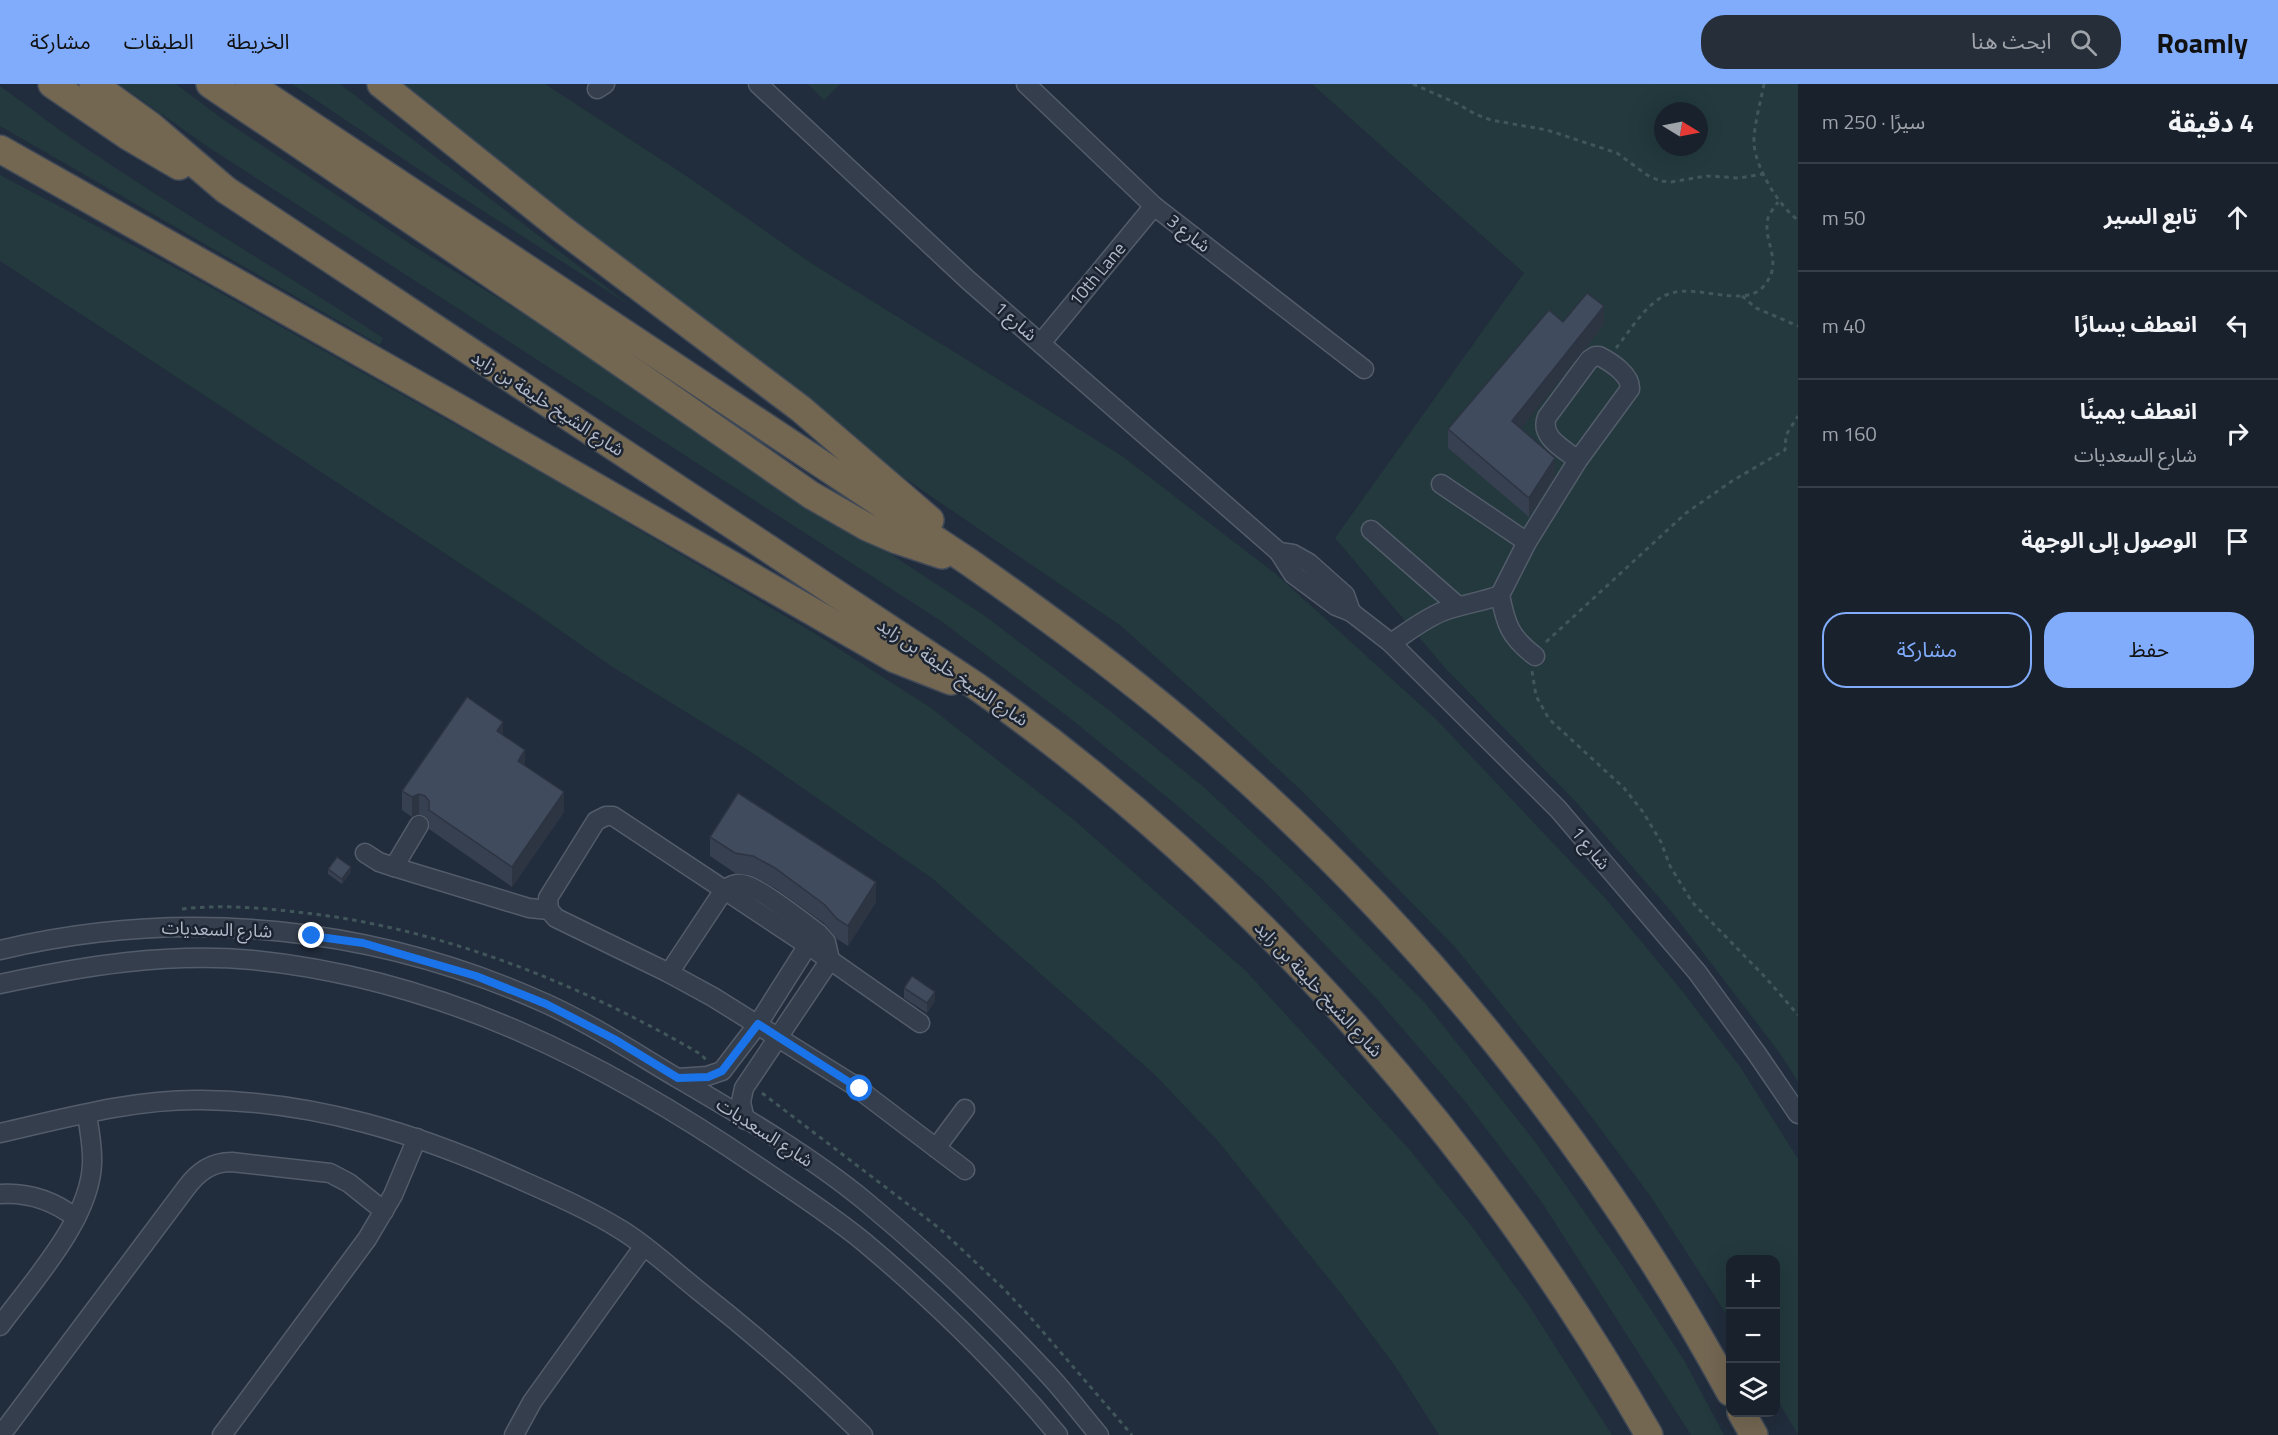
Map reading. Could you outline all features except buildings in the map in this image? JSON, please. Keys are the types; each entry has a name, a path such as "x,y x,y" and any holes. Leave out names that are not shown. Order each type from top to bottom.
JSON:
{"highway":[{"path":"52,84 128,136 226,190"},
{"name":"شارع الشيخ خليفة بن زايد","path":"93,84 151,126 226,190 976,686 1082,765 1180,849 1277,943 1371,1044 1459,1151 1554,1281 1649,1435"},
{"path":"210,84 562,321 820,501 867,527 897,540 969,562"},
{"path":"249,84 969,562 1080,642 1202,739 1314,842 1399,930 1514,1065 1597,1177 1679,1303 1726,1383"},
{"path":"381,84 562,229 801,409 928,518 969,562"},
{"path":"0,149 455,406 895,659 940,678 976,686"},
{"path":"1744,1417 1754,1435"}],"street":[{"name":"شارع 1","path":"758,84 895,213 1279,552 1293,574 1336,606 1351,612 1391,643 1565,818 1696,972 1798,1114"},
{"name":"شارع 3","path":"1026,84 1154,206 1364,369"},
{"name":"10th Lane","path":"1041,343 1154,206"},
{"path":"1535,656 1519,644 1510,632 1500,595 1527,542 1578,460 1630,389 1626,376 1599,356 1592,357 1547,417 1545,423 1547,435 1578,460"},
{"path":"1441,484 1527,542"},
{"path":"1371,530 1458,606"},
{"path":"1391,643 1430,617 1458,606 1486,601 1500,595"},
{"path":"549,910 548,898 551,892 593,825 606,816 619,820 808,945 914,1020"},
{"path":"394,867 419,825"},
{"path":"365,853 379,862 394,867 529,908 549,910 561,921 669,973 779,1036 852,1084 859,1085 865,1094 965,1170"},
{"path":"669,973 724,890 737,884 744,884 756,890 822,937 828,948 830,960 744,1088 741,1102 745,1120"},
{"name":"شارع السعديات","path":"0,950 80,934 127,928 203,925 257,928 363,943 476,976 546,1004 614,1039 678,1078 799,1154 873,1208 982,1307 1047,1373 1099,1435"},
{"path":"678,1078 708,1077 722,1071 758,1024 808,945"},
{"name":"شارع السعديات","path":"0,984 99,964 201,958 251,960 357,976 471,1012 542,1040 622,1081 700,1128 863,1242 967,1335 1058,1435"},
{"path":"0,1133 87,1114 168,1101 199,1100 250,1102 331,1113 417,1138 478,1161 558,1197 603,1219 644,1246 776,1352 863,1435"},
{"path":"936,1148 965,1108"},
{"path":"0,1326 62,1242 87,1194 92,1164 87,1114"},
{"path":"222,1435 353,1260 384,1211 406,1167 417,1138"},
{"path":"1,1435 199,1172 223,1162 232,1162 330,1173 349,1183 384,1211"},
{"path":"0,1194 38,1198 65,1210 76,1218"},
{"path":"514,1435 532,1402 644,1246"}],"path":[{"path":"1413,84 1491,120 1547,130 1617,153 1647,175 1660,181 1671,182 1707,176 1739,178 1763,174"},
{"path":"1764,84 1754,145 1763,174 1779,202 1798,220"},
{"path":"1606,360 1653,303 1671,293 1687,291 1742,296 1761,290 1774,266 1767,233 1769,216 1779,202"},
{"path":"1742,296 1756,308 1798,326"},
{"path":"1798,416 1786,435 1785,450 1732,481 1686,513 1550,638 1535,656 1532,666 1536,696 1549,719 1624,788 1643,812 1661,842 1670,866 1692,902 1766,978 1798,1016"},
{"path":"760,1092 939,1228 1004,1289 1132,1435"}],"green space":[{"path":"119,84 176,84 224,120 412,245 537,322 985,616 1114,714 1205,788 1309,886 1426,1004 1536,1143 1621,1264 1684,1360 1724,1435 1691,1435 1541,1201 1464,1100 1375,997 1264,881 1174,803 1071,719 941,621 205,145"},
{"path":"292,84 340,84 631,306 421,171"},
{"path":"399,84 545,84 688,177 814,265 1122,456 1276,574 1436,719 1606,899 1683,992 1741,1068 1798,1159 1798,1435 1780,1404 1780,1255 1726,1255 1726,1314 1651,1197 1578,1099 1455,947 1306,795 1121,626 897,473 703,326"},
{"path":"808,84 840,84 824,100"},
{"path":"1312,84 1798,84 1798,1082 1779,1052 1675,916 1576,802 1445,668 1335,538 1524,273"},
{"path":"0,86 118,170 383,338 380,345 0,126"},
{"path":"0,175 189,275 554,480 819,636 931,708 1074,820 1246,971 1408,1148 1470,1224 1528,1304 1612,1435 1439,1435 1395,1366 1342,1295 1217,1140 1153,1073 933,879 751,752 611,666 531,610 0,261"}],"route":[{"path":"312,936 363,943 476,976 546,1004 614,1039 678,1078 708,1077 722,1071 758,1024 852,1084 859,1085 860,1089"}]}
